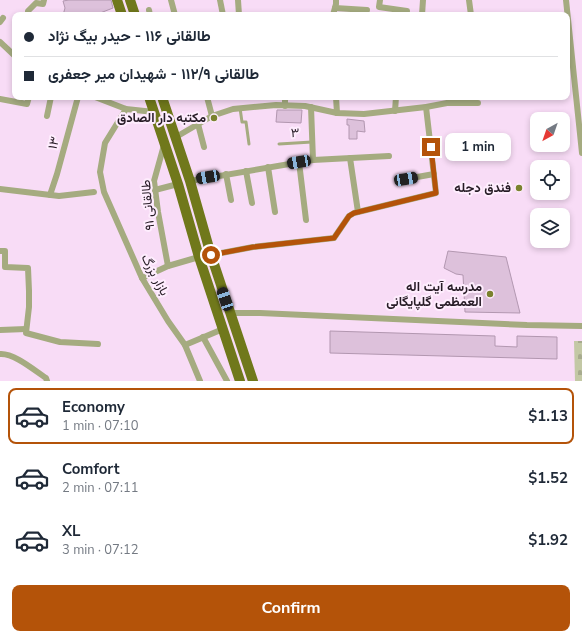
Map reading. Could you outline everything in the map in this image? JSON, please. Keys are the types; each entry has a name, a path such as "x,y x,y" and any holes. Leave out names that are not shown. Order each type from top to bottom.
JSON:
{"main road":[{"path":"118,0 121,12"},
{"path":"130,0 134,12"},
{"path":"150,100 178,184 199,257 240,381"},
{"path":"163,100 190,180 211,255 253,381"}],"street":[{"path":"28,12 36,3 42,4 44,0"},
{"path":"172,0 174,12"},
{"path":"221,0 223,12"},
{"path":"238,0 239,12"},
{"path":"334,12 336,0"},
{"path":"422,12 423,0"},
{"path":"469,0 471,12"},
{"path":"566,0 568,12"},
{"path":"380,3 407,10"},
{"path":"335,8 367,10"},
{"path":"570,30 580,105 582,153"},
{"path":"0,43 12,53"},
{"path":"0,99 27,104 28,100"},
{"path":"47,116 50,100"},
{"name":"۱۳","path":"50,195 77,100"},
{"path":"103,100 126,109 154,112"},
{"path":"208,100 212,116"},
{"path":"285,100 285,106"},
{"path":"336,100 337,113"},
{"path":"395,111 396,100"},
{"path":"176,137 212,116 240,108 276,105 305,106 337,113 364,114 426,107 448,100 478,103"},
{"path":"311,107 313,160"},
{"path":"211,255 253,247 334,238 349,216 356,212 436,193 426,107"},
{"name":"بازار بزرگ","path":"126,109 104,143 100,172 104,192 142,278 168,321 185,345 200,381"},
{"path":"198,124 204,147"},
{"name":"طالقانی ۹۱","path":"165,143 154,181 168,266"},
{"path":"190,180 313,160 389,156"},
{"path":"350,158 356,212"},
{"path":"299,162 306,220"},
{"path":"268,167 275,212"},
{"path":"246,171 252,203"},
{"path":"226,174 231,200"},
{"path":"406,179 434,174"},
{"path":"155,190 178,184"},
{"path":"0,189 59,196 94,192"},
{"path":"0,251 5,251 5,267 28,268 29,307 26,331"},
{"path":"142,278 168,266 199,257"},
{"path":"230,313 582,326"},
{"path":"185,345 223,329"},
{"path":"0,330 26,331 60,342 98,344"},
{"path":"203,338 227,381"},
{"path":"0,354 5,354 24,363 46,378 47,381"}],"lane":[{"path":"240,108 242,122 246,122 249,144"},
{"name":"۳","path":"279,144 312,142"}],"green space":[{"path":"574,341 582,341 582,381 575,381"}],"building":[{"path":"111,0 113,8 103,12 64,12 65,8 63,1"},
{"path":"277,110 302,110 301,123 276,122"},
{"path":"347,119 364,121 365,132 357,131 357,139 349,139 349,125 347,125"},
{"name":"مدرسه آیت اله العمظمی گلپایگانی","path":"448,251 506,257 520,313 465,312 463,275 456,274 444,268"},
{"path":"330,331 495,336 495,346 517,347 517,336 557,337 557,359 330,353"}],"place":[{"name":"مکتبه دار الصادق","path":"214,118"},
{"name":"فندق دجله","path":"519,188"},
{"name":"مدرسه آیت اله العمظمی گلپایگانی","path":"490,294"}],"route":[{"path":"211,255 253,247 334,238 349,216 354,213 436,193 431,147"}]}
